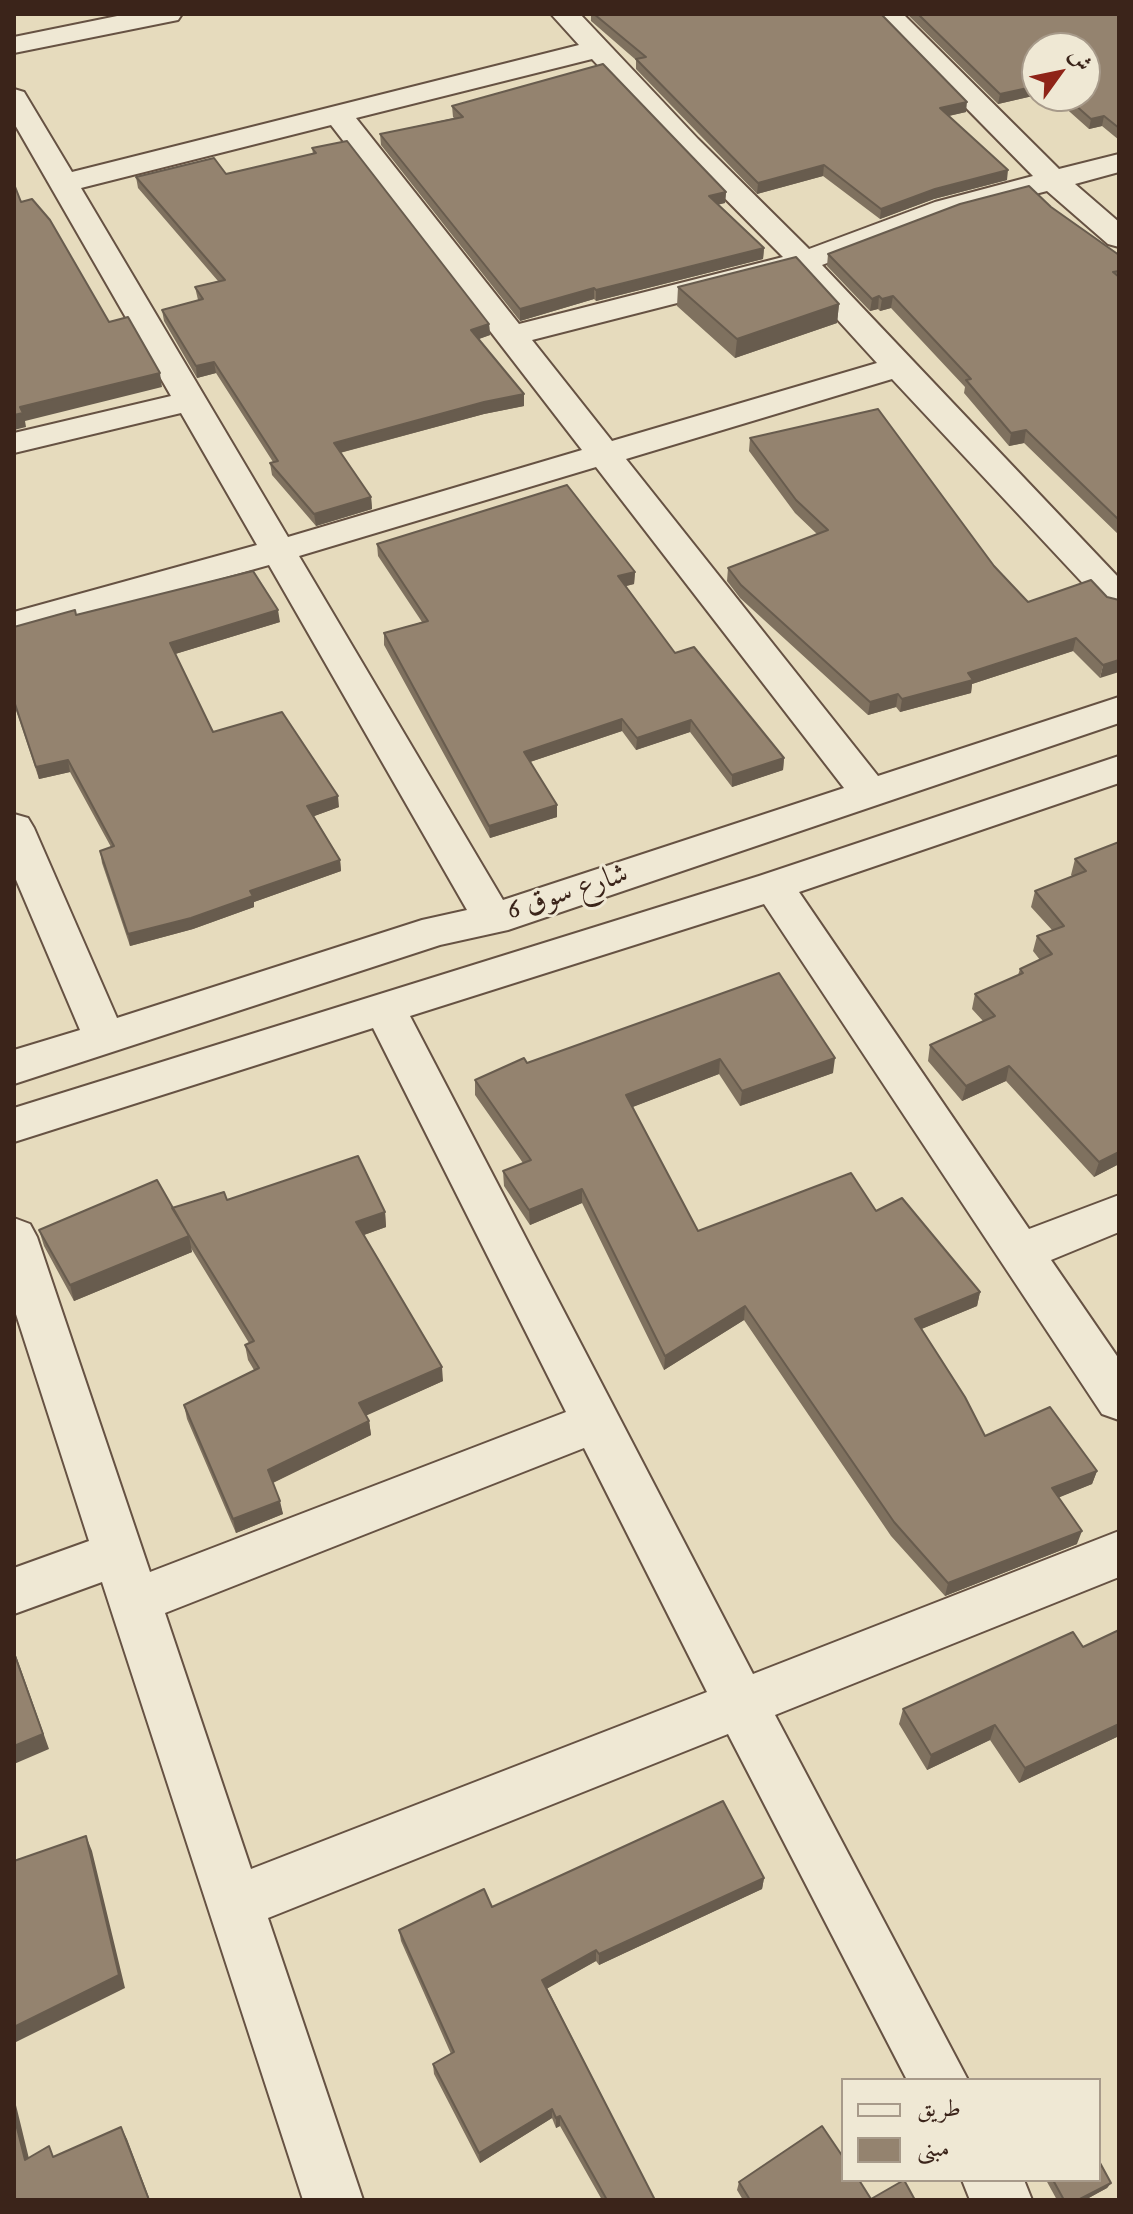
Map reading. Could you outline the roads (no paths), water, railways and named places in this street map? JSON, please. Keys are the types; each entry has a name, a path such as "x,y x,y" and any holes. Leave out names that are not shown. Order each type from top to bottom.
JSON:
{"street":[{"path":"565,14 804,261 812,275 1119,600"},
{"path":"888,14 1054,181 1119,238"},
{"path":"14,45 161,15"},
{"path":"64,183 597,49"},
{"path":"14,98 493,919"},
{"path":"337,113 870,794"},
{"path":"511,336 804,261 946,208 1119,163"},
{"path":"14,624 278,551 900,366"},
{"path":"14,443 191,401"},
{"name":"شارع سوق 6","path":"14,1067 437,931 493,919 1119,710"},
{"name":"شارع سوق 6","path":"14,1125 773,886 1119,769"},
{"path":"14,828 105,1039"},
{"path":"773,886 1119,1399"},
{"path":"385,1010 740,1703 938,2078"},
{"path":"1020,1252 1119,1213"},
{"path":"14,1237 333,2200"},
{"path":"133,1602 595,1422"},
{"path":"14,1591 118,1553"},
{"path":"233,1904 1119,1554"},
{"path":"993,2182 1002,2200"}]}
